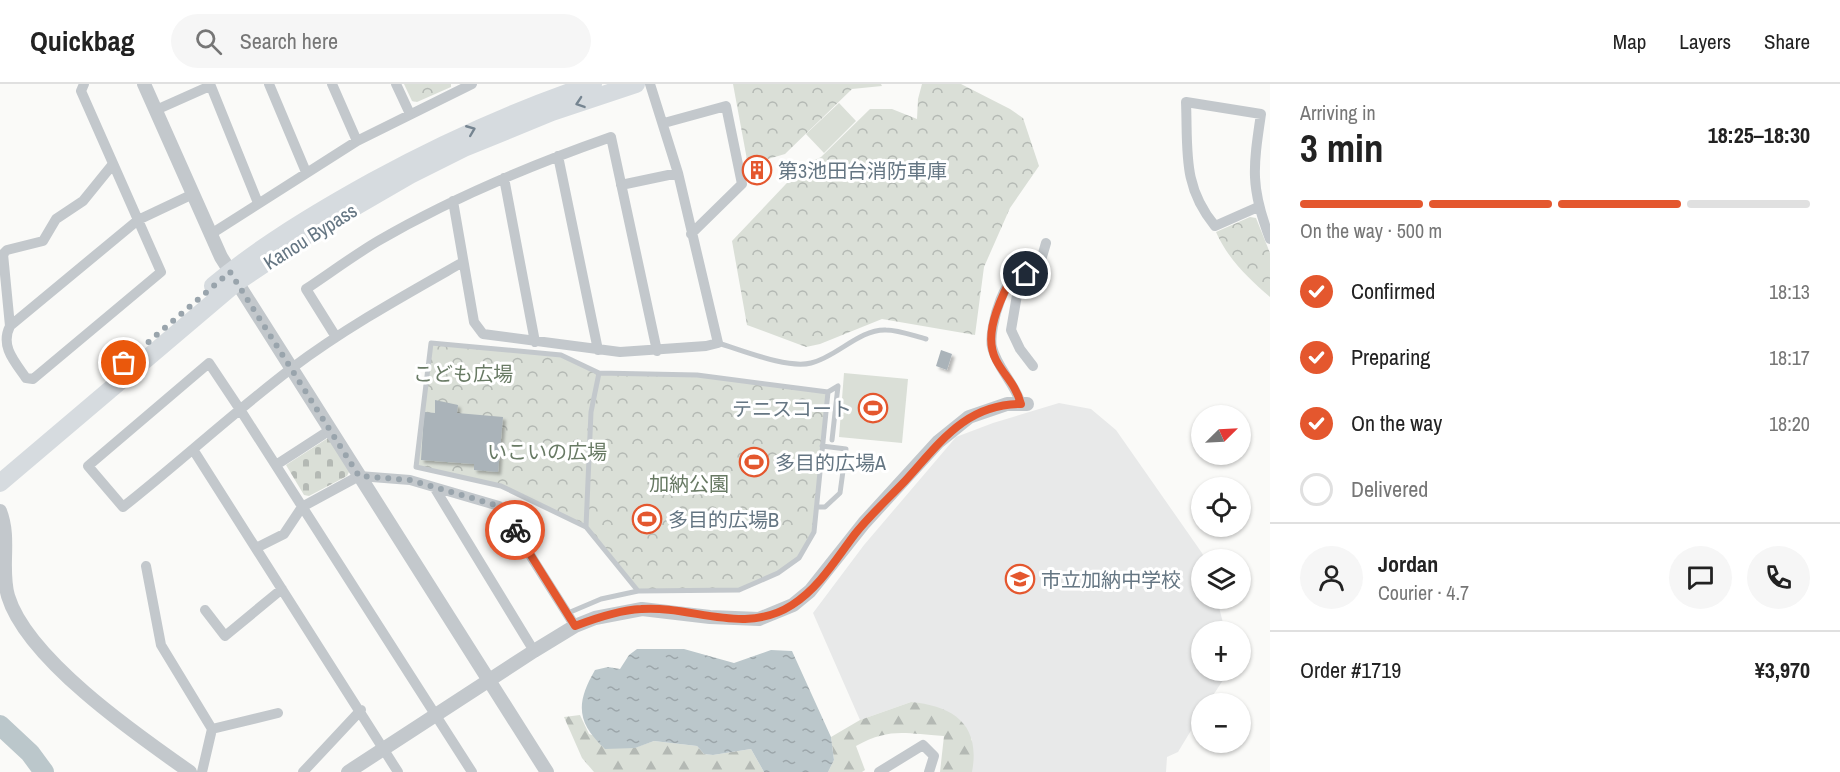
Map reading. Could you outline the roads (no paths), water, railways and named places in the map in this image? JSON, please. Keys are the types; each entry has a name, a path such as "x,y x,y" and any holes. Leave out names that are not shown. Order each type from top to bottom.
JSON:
{"highway":[{"name":"Kanou Bypass","path":"0,469 308,217 460,135 547,99 593,84"},
{"name":"Kanou Bypass","path":"0,483 234,277 410,174 464,148 552,112 636,84"}],"street":[{"path":"84,84 81,91 113,164 138,220 161,272 33,379 26,378 4,345 5,334 10,326 138,220 193,194"},
{"path":"144,84 211,234 234,277 547,772"},
{"path":"269,84 306,172"},
{"path":"332,84 357,141"},
{"path":"396,84 410,114"},
{"path":"453,201 474,322 483,334 598,350 657,351 718,343 678,173 650,84"},
{"path":"156,110 210,85 258,203"},
{"path":"211,234 357,141 464,86"},
{"path":"1258,207 1215,226 1199,207 1190,180 1186,102 1261,114 1253,167 1258,207 1270,239"},
{"path":"664,123 726,106 742,184 691,234"},
{"path":"336,337 306,289 377,242 453,201 558,156 611,137 657,351"},
{"path":"558,156 598,350"},
{"path":"10,326 3,254 6,250 43,241 56,219 83,201 113,164"},
{"path":"621,185 678,173"},
{"path":"504,178 535,342"},
{"path":"1034,366 1020,349 1011,330 1017,295 1035,281 1046,243"},
{"path":"463,262 336,337 292,368 241,411 194,451 123,507 88,466 209,363 241,411 276,465 472,772"},
{"path":"348,772 534,651 575,626 595,618 642,609 739,619 759,618 776,614 810,591 864,523 938,442 969,417 1007,404 1024,404 1016,387 996,360 991,343 993,325 1010,279 1020,273 1026,274 1030,276 1030,284"},
{"path":"276,465 330,430"},
{"path":"194,451 361,710 398,772"},
{"path":"256,548 284,534 302,507 359,476 410,480 499,506 575,626"},
{"path":"434,487 534,651"},
{"path":"0,511 7,537 8,596 17,615 33,638 57,667 134,732 190,772"},
{"path":"146,566 161,645 212,729 202,772"},
{"path":"205,610 225,636 282,589"},
{"path":"303,772 361,710"},
{"path":"212,729 278,712"},
{"path":"879,772 923,745 934,756 929,772"}],"lane":[{"path":"718,343 795,364 811,363 834,354 870,332 886,330 926,339"},
{"path":"638,591 586,527 501,486 416,467 431,343 561,355 599,373 697,375 828,392 838,386 832,440"},
{"path":"586,527 591,411 599,373"},
{"path":"568,613 601,599 638,591 739,590 778,573 799,558 814,532 828,392"},
{"path":"826,404 836,406"},
{"path":"817,507 825,507 840,493 846,449 822,446"}],"water":[{"path":"637,649 684,649 734,663 771,650 792,651 831,737 834,760 828,772 764,772 751,749 713,755 704,754 697,746 654,741 635,748 605,749 595,739 584,721 582,702 584,692 595,670 608,667 620,669 629,655"}],"waterway":[{"path":"0,725 30,753 44,772"}],"place":[{"name":"第3池田台消防車庫","path":"757,170"},
{"name":"テニスコート","path":"873,408"},
{"name":"多目的広場A","path":"754,462"},
{"name":"多目的広場B","path":"647,519"},
{"name":"市立加納中学校","path":"1020,579"}],"park label":[{"name":"こども広場","path":"463,373"},
{"name":"いこいの広場","path":"547,451"},
{"name":"加納公園","path":"689,483"}]}
